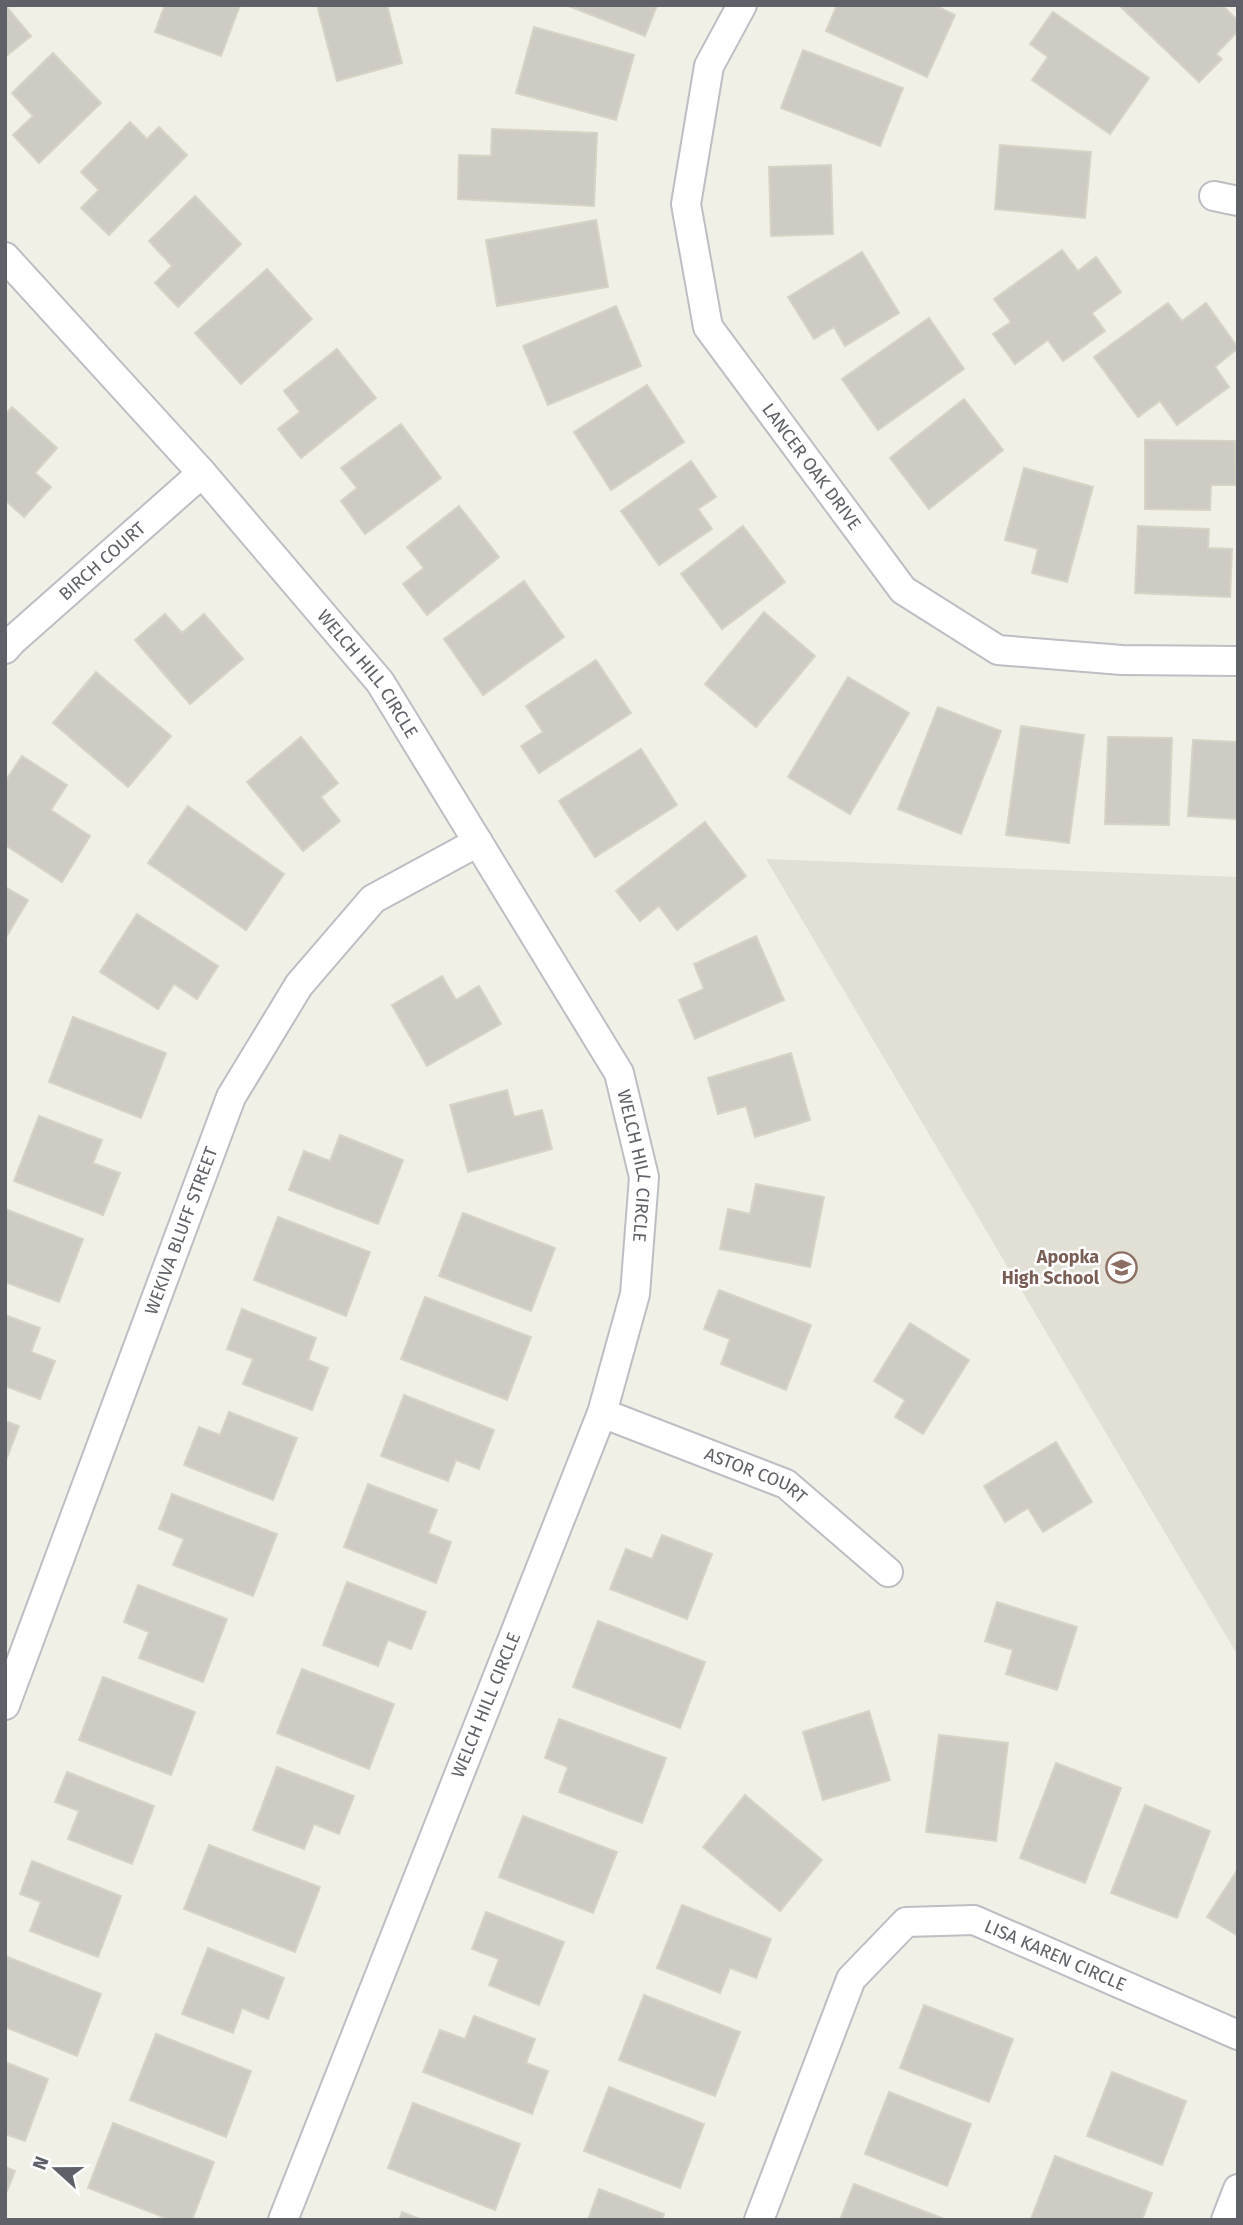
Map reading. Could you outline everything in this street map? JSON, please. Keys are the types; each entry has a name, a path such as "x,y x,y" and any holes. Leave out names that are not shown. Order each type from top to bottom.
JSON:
{"street":[{"name":"LANCER OAK DRIVE","path":"742,5 709,66 687,204 708,327 903,590 998,650 1122,660 1238,661"},
{"name":"WELCH HILL CIRCLE","path":"5,257 202,473 380,682 619,1073 644,1177 635,1294 602,1413 283,2220"},
{"name":"BIRCH COURT","path":"5,649 202,473"},
{"name":"WEKIVA BLUFF STREET","path":"5,1705 231,1097 299,985 373,900 478,842"},
{"name":"ASTOR COURT","path":"602,1413 786,1483 888,1572"},
{"name":"LISA KAREN CIRCLE","path":"759,2220 851,1979 906,1922 974,1920 1238,2035"},
{"path":"1226,2220 1238,2189"}],"shaded area":[{"name":"Apopka High School","path":"766,859 1238,877 1238,1656"}],"building":[{"path":"5,5 31,36 5,57"},
{"path":"165,5 240,5 221,56 155,32"},
{"path":"317,5 387,5 402,63 337,81"},
{"path":"566,5 657,5 645,36"},
{"path":"837,5 934,5 955,15 927,77 826,31"},
{"path":"1222,5 1238,21 1238,31 1216,54 1222,59 1199,82 1121,7"},
{"path":"1053,12 1149,78 1110,134 1032,80 1048,57 1030,44"},
{"path":"534,27 634,55 616,120 516,93"},
{"path":"803,50 903,88 880,146 781,108"},
{"path":"53,53 101,103 39,163 13,135 33,116 12,93"},
{"path":"130,122 147,139 159,127 187,155 109,235 81,208 99,190 81,172"},
{"path":"492,129 597,133 594,206 458,199 459,155 491,156"},
{"path":"1000,145 1091,152 1085,218 995,209"},
{"path":"831,165 833,234 771,236 769,167"},
{"path":"195,196 241,244 178,307 155,283 172,266 149,241"},
{"path":"596,220 608,287 497,306 486,240"},
{"path":"1062,250 1078,271 1096,257 1121,292 1092,313 1105,331 1063,361 1048,340 1015,364 993,334 1011,322 994,299"},
{"path":"862,252 899,313 845,346 834,327 814,339 788,297"},
{"path":"267,269 312,319 241,384 195,333"},
{"path":"1168,303 1182,321 1206,303 1238,348 1215,367 1229,387 1177,425 1160,401 1138,417 1094,357"},
{"path":"616,306 641,366 548,405 523,346"},
{"path":"929,318 964,369 878,430 842,379"},
{"path":"337,349 376,398 301,458 278,429 300,412 284,391"},
{"path":"647,385 684,442 611,490 574,432"},
{"path":"964,399 1003,450 929,509 890,458"},
{"path":"12,407 57,448 35,473 51,487 24,517 5,500 5,415"},
{"path":"401,424 441,478 365,534 341,501 357,488 341,468"},
{"path":"1145,440 1235,441 1236,485 1211,485 1210,510 1145,509"},
{"path":"691,461 716,497 698,509 712,529 659,565 621,511"},
{"path":"1024,468 1093,487 1067,582 1032,573 1038,549 1005,540"},
{"path":"459,506 499,557 427,615 403,584 424,568 407,547"},
{"path":"743,526 785,582 722,629 681,574"},
{"path":"1138,526 1209,529 1208,548 1232,549 1230,597 1135,593"},
{"path":"524,581 564,637 483,695 444,639"},
{"path":"764,612 815,656 756,727 705,684"},
{"path":"165,614 182,633 204,614 243,659 190,704 135,640"},
{"path":"596,660 631,713 539,773 521,746 543,732 526,706"},
{"path":"96,672 171,736 128,787 53,723"},
{"path":"848,677 909,713 850,814 788,777"},
{"path":"938,707 1001,731 961,834 898,809"},
{"path":"1021,726 1084,735 1069,843 1006,835"},
{"path":"301,737 338,783 321,797 340,821 303,851 247,782"},
{"path":"1108,737 1172,738 1169,825 1105,824"},
{"path":"1193,740 1238,742 1238,819 1188,816"},
{"path":"641,749 677,805 595,857 559,801"},
{"path":"22,756 67,785 51,810 90,836 62,882 5,845 5,782"},
{"path":"188,806 284,874 246,930 148,863"},
{"path":"705,822 746,876 677,930 659,906 640,921 616,891"},
{"path":"5,887 28,900 5,939"},
{"path":"137,914 218,966 197,999 174,984 158,1009 100,972"},
{"path":"756,936 784,1000 695,1039 679,1000 704,989 694,964"},
{"path":"442,976 456,1000 479,986 501,1024 427,1066 392,1005"},
{"path":"73,1017 166,1053 141,1118 49,1082"},
{"path":"791,1053 810,1120 755,1137 746,1106 718,1114 708,1078"},
{"path":"507,1090 514,1117 542,1110 552,1149 468,1172 450,1105"},
{"path":"39,1116 102,1140 93,1163 120,1173 103,1215 14,1181"},
{"path":"340,1135 403,1160 378,1224 289,1190 304,1151 330,1161"},
{"path":"756,1184 824,1197 810,1267 720,1249 728,1209 750,1214"},
{"path":"5,1209 83,1239 59,1302 5,1282"},
{"path":"463,1213 555,1248 531,1311 439,1276"},
{"path":"278,1217 370,1252 346,1316 254,1280"},
{"path":"719,1290 811,1325 786,1390 721,1364 730,1339 704,1329"},
{"path":"425,1297 531,1337 507,1400 401,1359"},
{"path":"242,1309 316,1338 308,1360 328,1368 312,1410 243,1384 253,1359 227,1349"},
{"path":"5,1315 40,1328 31,1352 55,1361 40,1399 5,1386"},
{"path":"910,1323 969,1360 923,1434 895,1417 905,1400 874,1381"},
{"path":"404,1395 494,1430 479,1469 456,1460 448,1481 381,1456"},
{"path":"229,1412 297,1438 273,1500 184,1465 199,1427 220,1435"},
{"path":"5,1421 19,1426 5,1463"},
{"path":"1056,1442 1092,1502 1043,1532 1028,1508 1005,1522 984,1486"},
{"path":"368,1484 437,1510 428,1533 451,1542 436,1583 344,1547"},
{"path":"172,1494 277,1534 253,1596 173,1565 184,1539 159,1529"},
{"path":"662,1535 712,1554 687,1619 610,1589 626,1549 652,1559"},
{"path":"347,1582 426,1612 411,1649 388,1640 378,1666 323,1645"},
{"path":"138,1585 227,1619 203,1682 139,1658 149,1632 124,1622"},
{"path":"997,1602 1077,1627 1057,1690 1006,1674 1013,1650 985,1641"},
{"path":"598,1621 705,1662 680,1728 573,1687"},
{"path":"302,1669 394,1704 369,1769 277,1733"},
{"path":"103,1677 195,1712 171,1775 79,1740"},
{"path":"869,1711 890,1780 823,1800 803,1732"},
{"path":"559,1719 666,1758 642,1823 559,1792 568,1767 545,1758"},
{"path":"939,1735 1008,1743 996,1841 926,1832"},
{"path":"1056,1763 1121,1788 1085,1883 1020,1858"},
{"path":"277,1767 354,1796 339,1834 314,1824 304,1849 253,1830"},
{"path":"67,1772 154,1806 132,1864 68,1839 79,1811 55,1802"},
{"path":"745,1795 822,1860 780,1911 703,1847"},
{"path":"1145,1805 1210,1831 1177,1918 1111,1893"},
{"path":"523,1816 617,1852 593,1913 499,1877"},
{"path":"209,1845 320,1887 295,1952 184,1909"},
{"path":"32,1861 121,1896 98,1957 30,1931 41,1902 20,1894"},
{"path":"1238,1869 1238,1936 1207,1917"},
{"path":"682,1905 771,1939 756,1978 730,1968 720,1993 657,1968"},
{"path":"486,1912 564,1942 539,2005 489,1985 499,1959 472,1949"},
{"path":"208,1948 284,1978 268,2019 242,2008 233,2033 182,2014"},
{"path":"5,1956 101,1994 77,2056 5,2027"},
{"path":"644,1995 740,2032 715,2096 619,2060"},
{"path":"924,2005 1013,2039 989,2102 900,2068"},
{"path":"474,2016 535,2039 526,2063 548,2071 532,2114 423,2072 440,2030 465,2039"},
{"path":"156,2034 251,2071 226,2137 130,2100"},
{"path":"5,2062 48,2079 25,2141 5,2134"},
{"path":"1112,2072 1186,2101 1162,2165 1087,2136"},
{"path":"609,2087 704,2124 680,2188 584,2151"},
{"path":"889,2092 971,2124 947,2186 865,2154"},
{"path":"413,2103 520,2144 495,2210 388,2168"},
{"path":"113,2123 214,2162 192,2220 171,2220 88,2188"},
{"path":"1055,2156 1152,2193 1142,2220 1031,2219"},
{"path":"5,2167 15,2171 5,2196"},
{"path":"854,2184 944,2219 944,2220 840,2220"},
{"path":"599,2189 664,2214 662,2220 588,2220"},
{"path":"402,2212 422,2220 399,2220"}],"place":[{"name":"Apopka High School","path":"1122,1267"}]}
